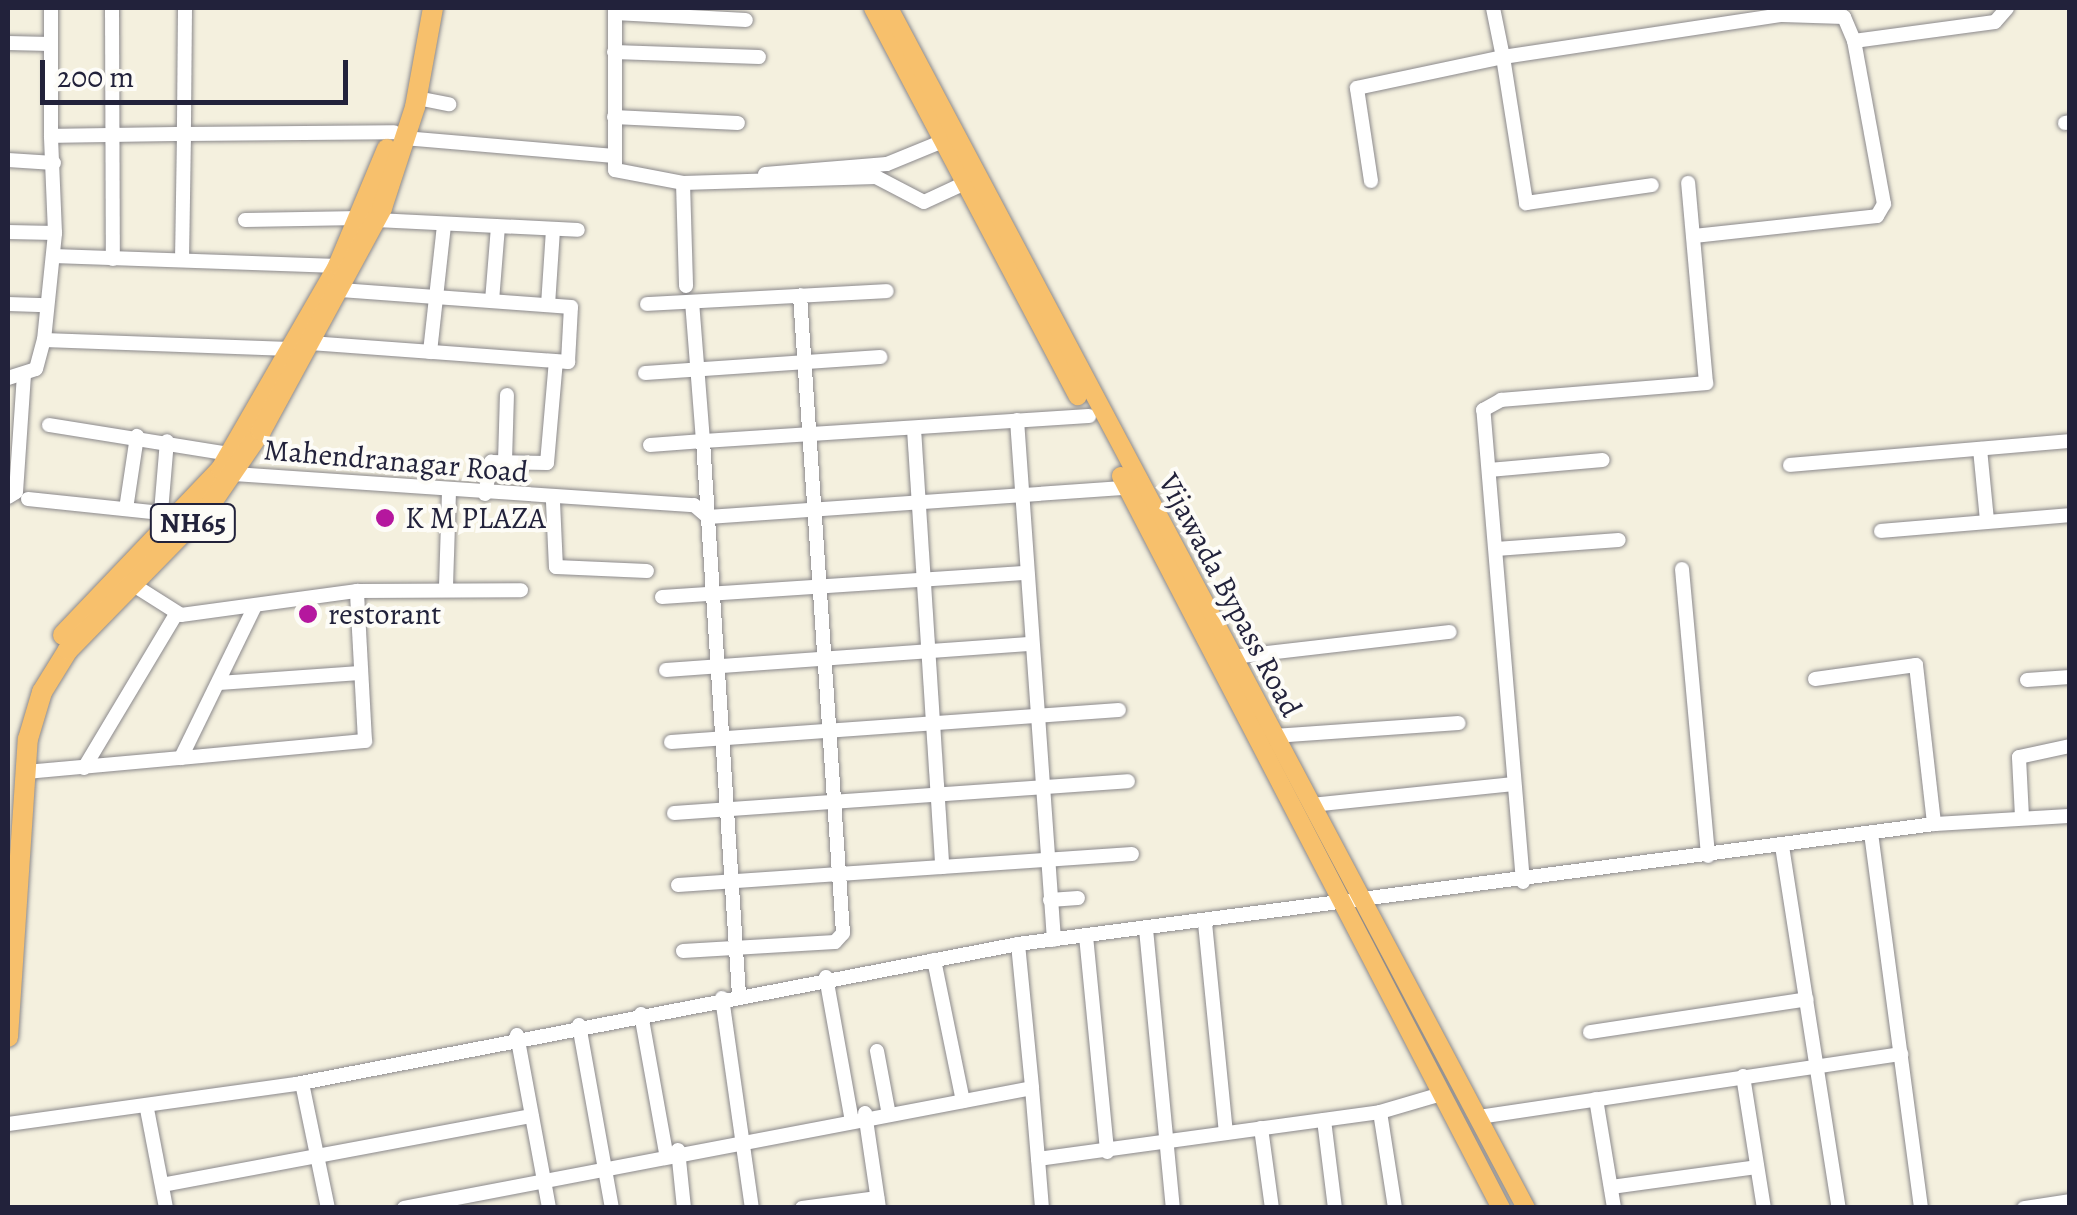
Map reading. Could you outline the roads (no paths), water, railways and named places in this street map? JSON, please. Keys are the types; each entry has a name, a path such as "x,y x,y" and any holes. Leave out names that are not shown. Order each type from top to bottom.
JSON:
{"highway":[{"name":"NH65","path":"399,135 419,8"},
{"name":"NH65","path":"300,346 340,290 417,98 433,8"},
{"name":"NH65","path":"8,1036 26,772 53,671 232,464 300,346 338,266 369,218"},
{"name":"NH65","path":"8,840 17,736 40,667 171,514 232,464"}],"main road":[{"name":"Vijawada Bypass Road","path":"873,8 1089,416 1233,657 1310,805 1442,1094 1501,1208"},
{"name":"Vijawada Bypass Road","path":"889,8 1134,488 1353,904 1479,1117 1526,1208"}],"street":[{"path":"8,496 16,492 24,376 44,340 55,234 51,8"},
{"path":"112,8 116,134 112,258"},
{"path":"182,260 185,8"},
{"path":"1493,8 1526,203 1652,185"},
{"path":"1854,42 1995,22 2007,8"},
{"path":"746,20 615,10 613,156 624,178 683,183 876,177 924,202 965,183"},
{"path":"1371,181 1357,88 1503,58 1782,16 1844,17 1854,42 1882,212 1694,236"},
{"path":"8,43 50,44"},
{"path":"614,52 759,58"},
{"path":"417,98 448,104"},
{"path":"614,117 738,122"},
{"path":"52,136 399,135 613,156"},
{"path":"765,174 886,164 943,142"},
{"path":"8,160 54,162"},
{"path":"1524,882 1484,410 1492,402 1706,383 1688,182"},
{"path":"683,183 686,286"},
{"path":"245,220 369,218 578,230"},
{"path":"430,352 444,225"},
{"path":"492,301 498,226"},
{"path":"548,305 553,229"},
{"path":"8,232 55,234"},
{"path":"53,256 338,266"},
{"path":"44,340 300,346 568,362 571,307 340,290"},
{"path":"647,304 887,291"},
{"path":"683,950 841,939 822,588 800,295"},
{"path":"692,302 739,995"},
{"path":"8,304 46,306"},
{"path":"645,373 880,357"},
{"path":"485,494 488,464 547,464 556,362"},
{"path":"8,378 24,376"},
{"path":"505,462 507,395"},
{"path":"650,445 1089,416"},
{"path":"1017,420 1054,940"},
{"name":"Mahendranagar Road","path":"50,424 168,441 232,464 553,502 694,506 708,516 1134,488"},
{"path":"914,429 942,867"},
{"path":"126,509 137,436"},
{"path":"28,499 171,514 168,441"},
{"path":"1790,465 2070,441"},
{"path":"1980,449 1988,520"},
{"path":"1489,470 1602,460"},
{"path":"446,587 448,492"},
{"path":"553,502 556,566 647,571"},
{"path":"1881,530 2070,514"},
{"path":"1496,550 1619,540"},
{"path":"1682,568 1708,856"},
{"path":"662,597 1027,573"},
{"path":"132,584 176,614 357,592 446,587 521,590"},
{"path":"26,772 365,740 357,592"},
{"path":"181,758 255,606"},
{"path":"84,768 176,614"},
{"path":"1233,657 1450,632"},
{"path":"666,670 1032,644"},
{"path":"1815,679 1916,665 1934,824"},
{"path":"219,683 360,674"},
{"path":"2027,680 2070,677"},
{"path":"671,742 1120,710"},
{"path":"1274,736 1459,723"},
{"path":"2022,817 2019,757 2070,746"},
{"path":"674,814 1128,781"},
{"path":"1310,805 1514,784"},
{"path":"8,1124 148,1109 302,1083 518,1035 1018,944 1524,882 1934,824 2070,816"},
{"path":"1871,833 1921,1208"},
{"path":"1782,846 1839,1208"},
{"path":"678,885 1132,854"},
{"path":"1050,900 1078,898"},
{"path":"1205,922 1226,1132"},
{"path":"1146,929 1173,1208"},
{"path":"1086,936 1107,1152"},
{"path":"1018,944 1042,1208"},
{"path":"934,960 962,1101"},
{"path":"802,1208 878,1203 826,978"},
{"path":"722,998 752,1208"},
{"path":"1590,1032 1808,999"},
{"path":"641,1014 684,1208"},
{"path":"580,1024 612,1208"},
{"path":"518,1035 549,1208"},
{"path":"877,1051 888,1110"},
{"path":"1479,1117 1901,1054"},
{"path":"1743,1076 1764,1208"},
{"path":"302,1083 321,1159 328,1208"},
{"path":"404,1208 672,1152 744,1142 858,1114 1032,1088"},
{"path":"1038,1159 1380,1112 1442,1094"},
{"path":"1596,1100 1614,1208"},
{"path":"148,1109 166,1208"},
{"path":"1380,1112 1395,1208"},
{"path":"162,1186 321,1159 532,1116"},
{"path":"1324,1120 1335,1208"},
{"path":"1261,1128 1272,1208"},
{"path":"1610,1187 1757,1167"},
{"path":"2024,1208 2070,1201"}],"place":[{"name":"K M PLAZA","path":"385,518"},
{"name":"restorant","path":"308,614"}]}
